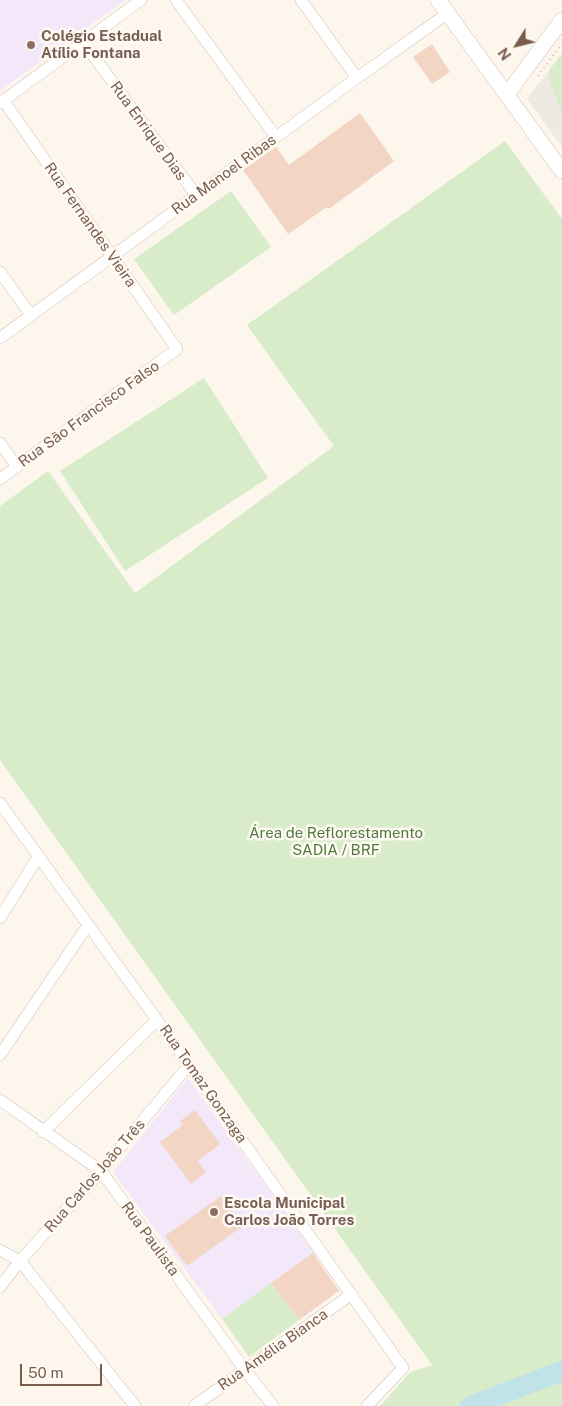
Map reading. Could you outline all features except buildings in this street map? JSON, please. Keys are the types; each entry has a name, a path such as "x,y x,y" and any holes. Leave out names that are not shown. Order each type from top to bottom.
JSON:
{"main road":[{"path":"438,0 562,170"},
{"path":"508,96 510,90 562,20"}],"street":[{"path":"2,102 141,0"},
{"path":"176,0 276,137"},
{"path":"301,0 357,78"},
{"name":"Rua Manoel Ribas","path":"0,338 448,13"},
{"name":"Rua Enrique Dias","path":"83,42 196,195"},
{"name":"Rua Fernandes Vieira","path":"2,102 177,349"},
{"path":"0,272 31,315"},
{"name":"Rua São Francisco Falso","path":"0,479 177,349"},
{"path":"0,443 17,467"},
{"name":"Rua Tomaz Gonzaga","path":"0,803 157,1020 403,1368 367,1406"},
{"path":"0,918 38,857"},
{"path":"0,1055 88,925"},
{"path":"44,1132 157,1020"},
{"name":"Rua Carlos João Três","path":"0,1287 20,1261 101,1171 189,1065"},
{"name":"Rua Paulista","path":"0,1100 101,1171 244,1370 273,1406"},
{"path":"0,1250 20,1261 135,1406"},
{"name":"Rua Amélia Bianca","path":"194,1406 352,1294"}],"path":[{"path":"534,80 562,44"}],"shaded area":[{"name":"Colégio Estadual Atílio Fontana","path":"0,0 125,0 0,91"},
{"path":"562,54 562,147 527,99"},
{"name":"Escola Municipal Carlos João Torres","path":"188,1078 314,1253 222,1319 113,1172"}],"green space":[{"path":"562,54 562,113 551,84 549,70"},
{"name":"Área de Reflorestamento SADIA / BRF","path":"505,141 562,219 562,1406 380,1406 410,1372 432,1365 0,760 0,506 48,471 135,593 334,446 247,325"},
{"path":"231,191 271,247 174,315 134,259"},
{"path":"204,378 268,478 125,571 60,471"},
{"path":"271,1283 299,1320 249,1357 222,1319"}],"waterway":[{"path":"470,1406 562,1371"}],"place":[{"name":"Colégio Estadual Atílio Fontana","path":"31,45"},
{"name":"Escola Municipal Carlos João Torres","path":"214,1212"}]}
